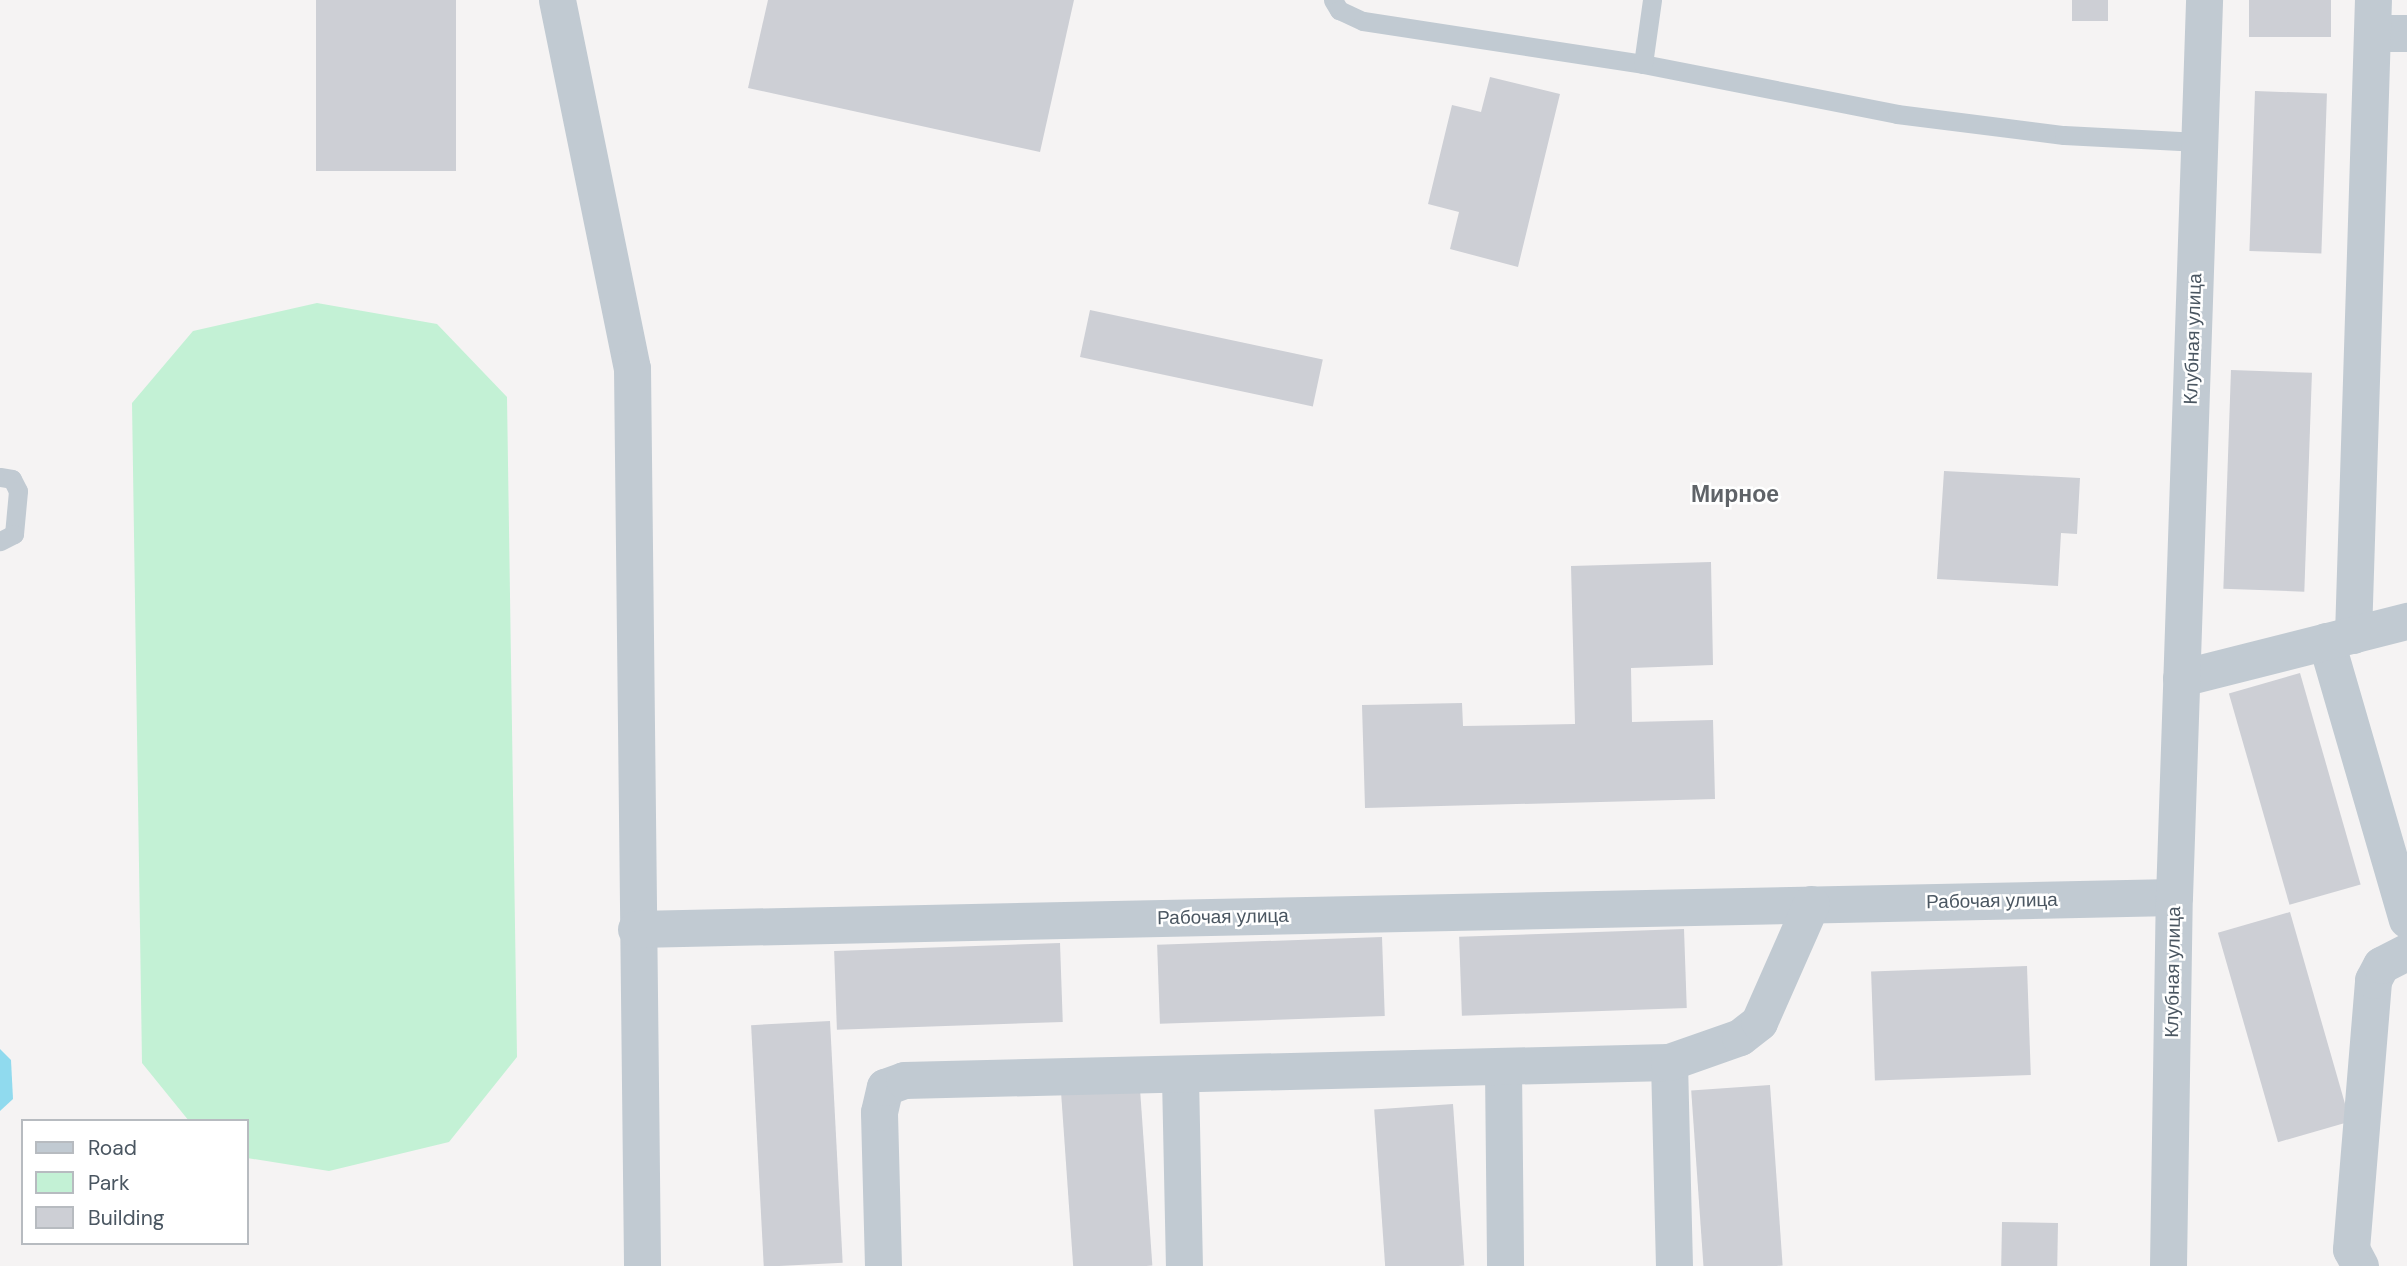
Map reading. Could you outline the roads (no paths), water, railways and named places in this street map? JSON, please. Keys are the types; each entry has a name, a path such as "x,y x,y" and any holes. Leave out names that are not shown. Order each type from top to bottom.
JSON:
{"street":[{"path":"557,0 632,368 636,929 642,1266"},
{"name":"Клубная улица","path":"2168,1266 2174,897 2204,0"},
{"path":"2384,22 2340,638 2407,919"},
{"path":"2181,678 2407,621"},
{"name":"Рабочая улица","path":"636,929 2174,897"},
{"path":"883,1266 879,1112 885,1087 904,1080 1180,1077 1670,1062 1740,1037 1759,1022 1811,904"},
{"path":"2360,1266 2351,1249 2373,980 2381,965 2407,952"},
{"path":"1670,1062 1674,1266"},
{"path":"1503,1069 1505,1266"},
{"path":"1180,1077 1184,1266"}],"lane":[{"path":"1333,0 1339,10 1363,21 1643,64 1897,114 2064,135 2199,142"},
{"path":"1643,64 1652,0"},
{"path":"0,477 12,479 18,491 14,534 0,541"}],"water":[{"path":"0,1049 11,1060 13,1099 0,1111"}],"district":[{"name":"Мирное","path":"1735,494"}]}
